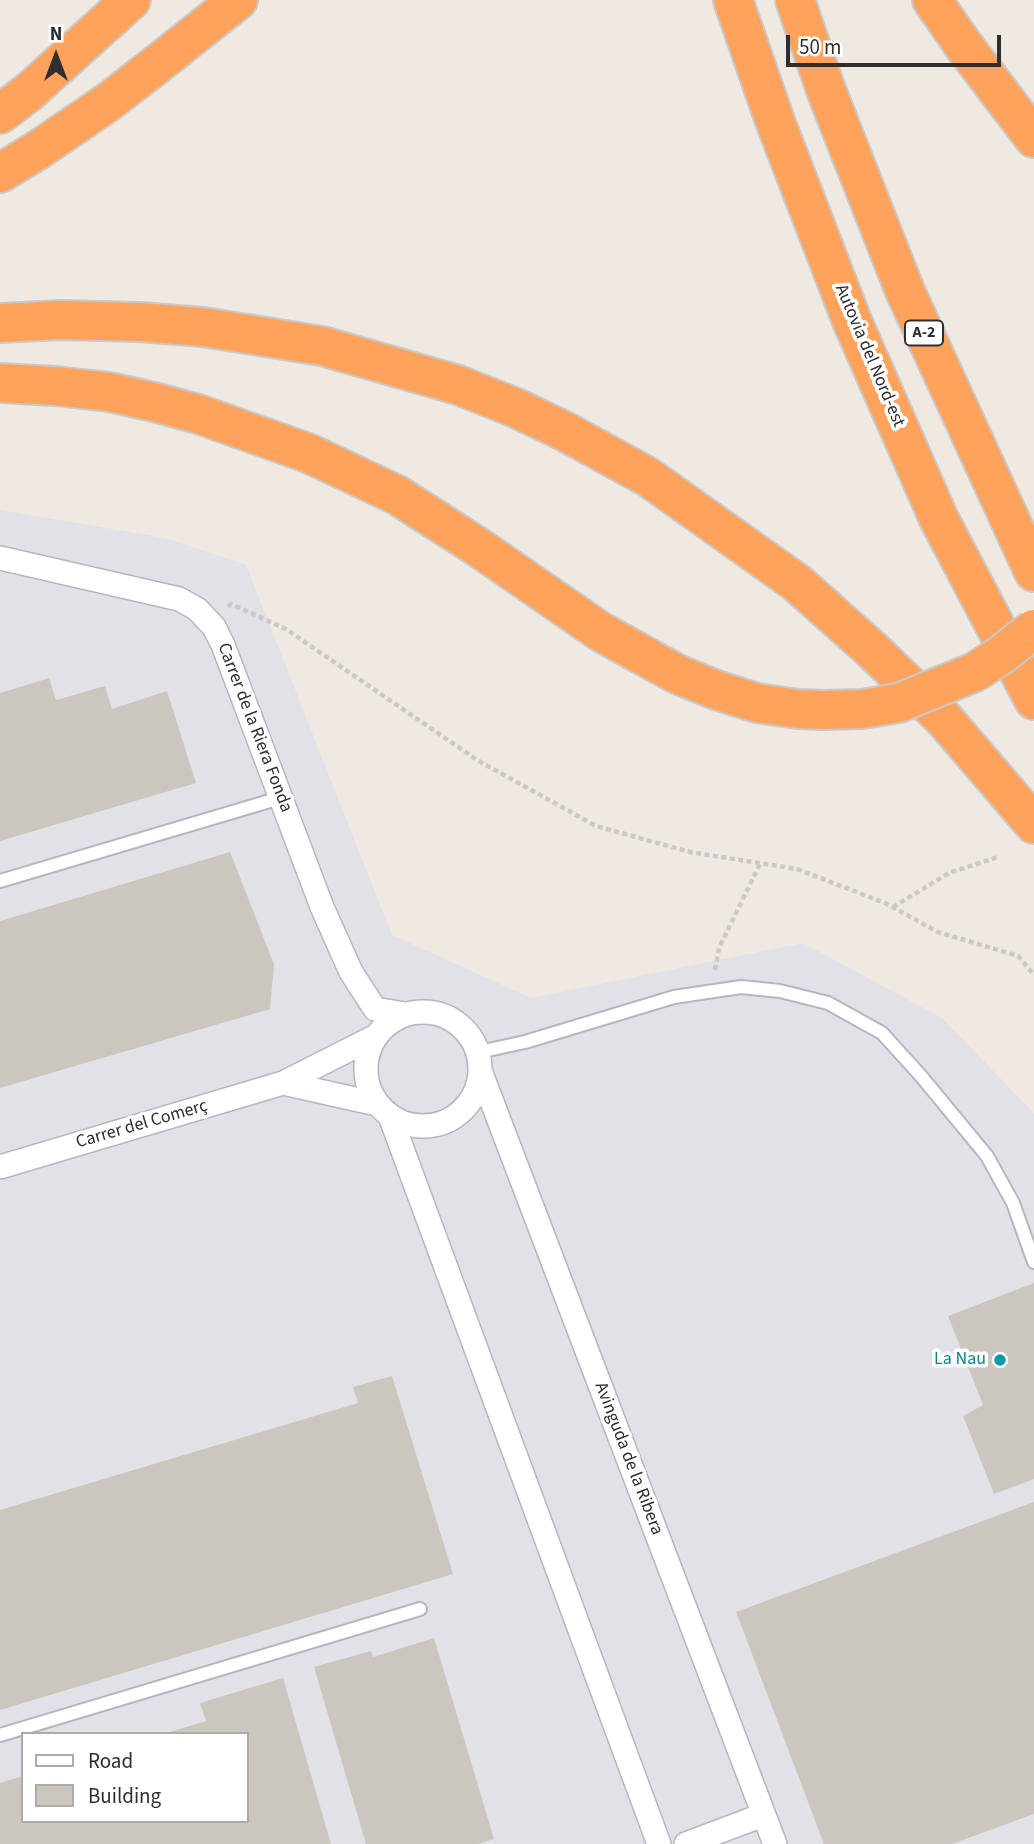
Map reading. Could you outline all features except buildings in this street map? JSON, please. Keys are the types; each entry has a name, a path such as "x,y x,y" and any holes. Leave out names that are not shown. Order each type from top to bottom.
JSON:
{"highway":[{"path":"0,105 107,0"},
{"path":"0,114 29,92 131,0"},
{"path":"0,173 107,103 237,0"},
{"path":"706,0 766,96"},
{"name":"Autovia del Nord-est","path":"733,0 766,96 852,321 939,519 1034,700"},
{"name":"A-2","path":"795,0 826,90 905,291 1034,572"},
{"path":"932,0 1034,138"},
{"path":"0,323 60,320 140,321 203,327 322,345 458,385 566,432 648,477 797,583 944,719 1034,824"},
{"path":"0,383 56,386 154,402 198,414 309,453 397,495 601,632 677,674 716,690 757,702 824,710 862,709 899,703 975,672 1034,629"}],"street":[{"name":"Carrer de la Riera Fonda","path":"0,558 179,600 197,609 214,627 322,907 351,972 375,1009 405,1014"},
{"path":"384,1110 406,1124 423,1127 440,1124 456,1116 468,1105 477,1090 480,1063 471,1035 442,1014 424,1011 405,1014 389,1022 376,1035 368,1052 368,1087 384,1110 659,1844"},
{"name":"Carrer del Comerç","path":"0,1167 283,1083 376,1035"},
{"name":"Avinguda de la Ribera","path":"480,1063 775,1844"},
{"name":"Carrer del Comerç","path":"283,1083 384,1110"},
{"path":"686,1844 763,1815"}],"lane":[{"path":"0,881 280,798"},
{"path":"480,1063 525,1042 674,997 741,987 780,991 828,1003 882,1033 987,1156 1013,1203 1034,1262"},
{"path":"0,1735 420,1609"}],"path":[{"path":"206,619 231,604 286,629 477,760 596,826 691,852 797,869 892,908 938,932 1018,956 1034,975"},
{"path":"892,908 949,873 998,857"},
{"path":"711,991 719,948 760,863"}],"shaded area":[{"path":"0,510 165,538 246,565 392,935 531,998 803,943 942,1018 1034,1113 1034,1844 0,1844"}],"place":[{"name":"La Nau","path":"1000,1360"}]}
